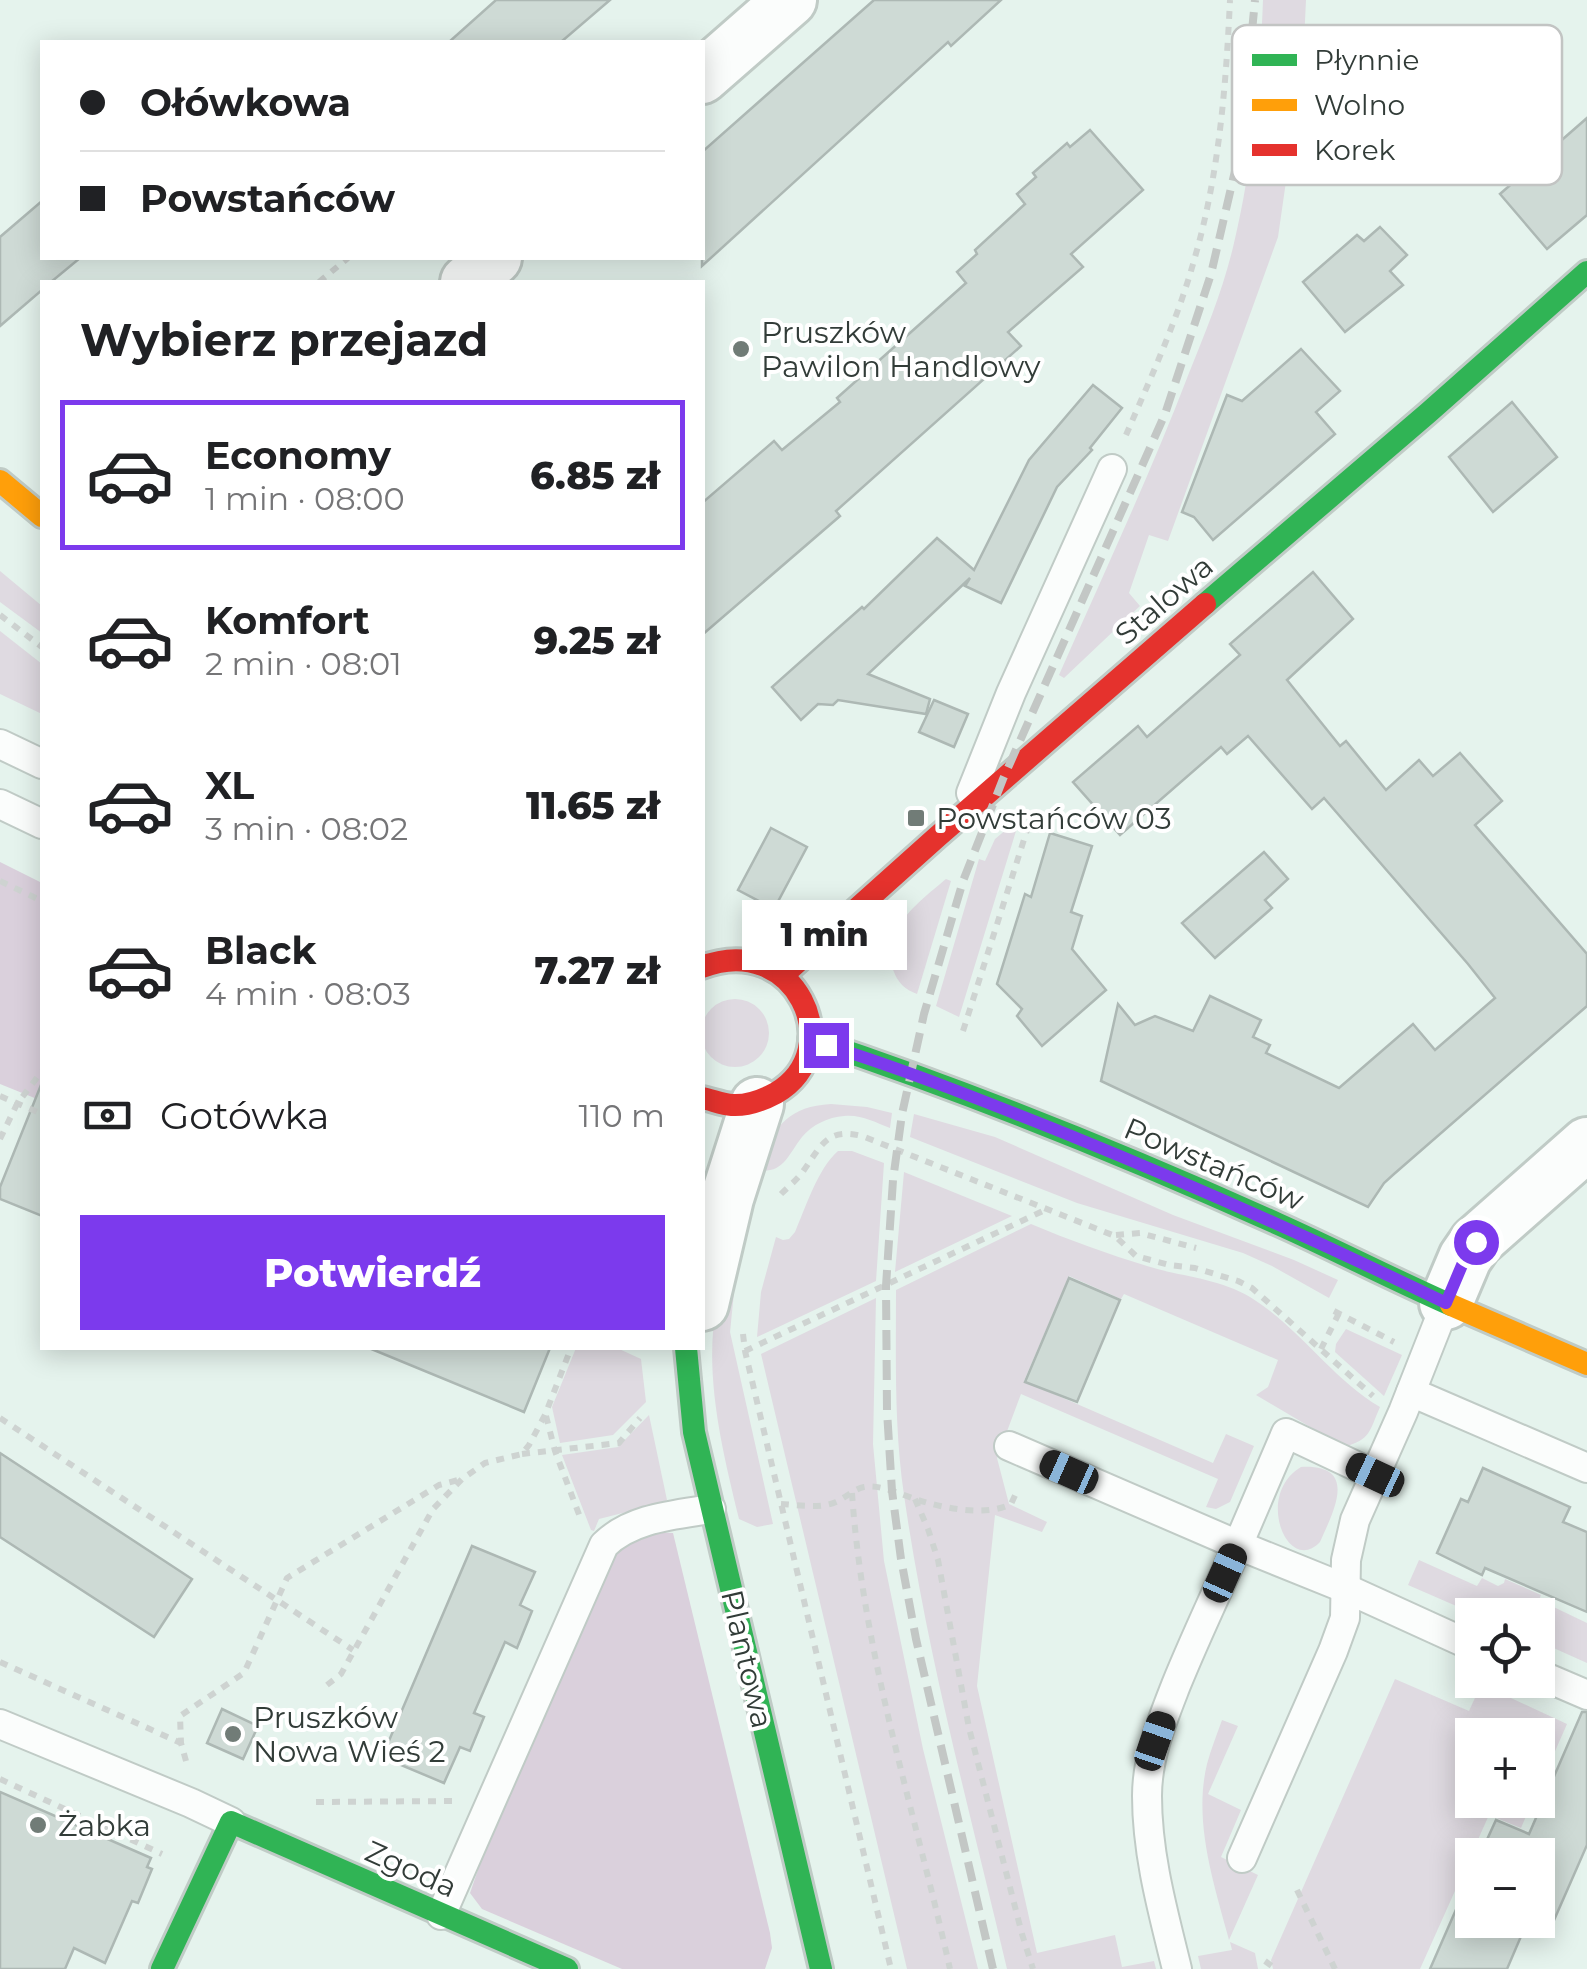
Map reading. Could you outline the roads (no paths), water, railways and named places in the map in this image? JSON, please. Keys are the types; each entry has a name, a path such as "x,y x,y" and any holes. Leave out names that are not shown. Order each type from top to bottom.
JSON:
{"street":[{"path":"705,74 790,0"},
{"path":"469,280 494,260"},
{"name":"Stalowa","path":"783,975 1587,272"},
{"path":"0,481 40,514"},
{"path":"705,966 744,958 783,975 802,997 810,1025 802,1067 794,1080 772,1098 733,1106 705,1099"},
{"name":"Powstańców","path":"810,1039 923,1076 1128,1159 1587,1364"},
{"path":"705,1291 727,1198 757,1104"},
{"path":"1446,1303 1476,1242 1587,1144"},
{"name":"Plantowa","path":"686,1350 694,1432 710,1509 821,1969"},
{"path":"162,1969 231,1822"},
{"name":"Zgoda","path":"231,1822 567,1969"}],"lane":[{"path":"964,814 1004,709 1112,469"},
{"path":"0,744 40,763"},
{"path":"0,804 40,823"},
{"path":"1242,1858 1333,1651 1344,1618 1349,1542 1355,1520 1446,1303"},
{"path":"1411,1392 1587,1468"},
{"path":"1178,1969 1149,1838 1148,1776 1155,1741 1187,1656 1286,1433 1375,1475"},
{"path":"1022,1451 1347,1588 1455,1638"},
{"path":"441,1916 600,1552 624,1529 710,1509"},
{"path":"1555,1681 1587,1695"},
{"path":"0,1724 231,1822"}],"railway":[{"path":"1253,25 1255,0"},
{"path":"993,1969 916,1639 892,1491 886,1286 893,1180 902,1114 924,1014 963,881 1003,779 1165,414 1211,274 1232,184"}],"place":[{"name":"Pruszków Pawilon Handlowy","path":"741,349"},
{"name":"Powstańców 03","path":"916,818"},
{"name":"Pruszków Nowa Wieś 2","path":"233,1734"},
{"name":"Żabka","path":"38,1825"}]}
